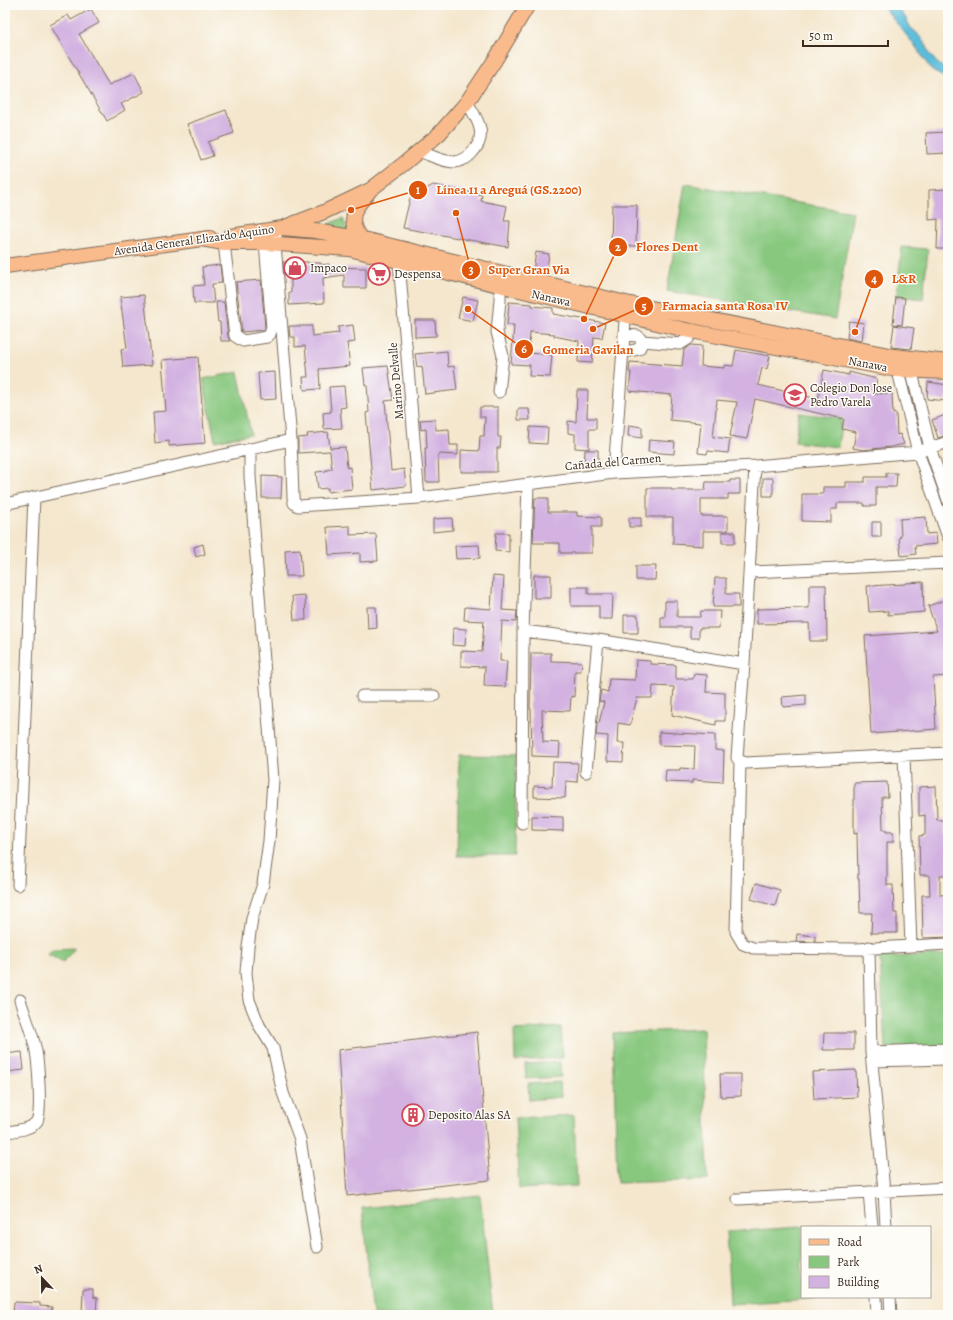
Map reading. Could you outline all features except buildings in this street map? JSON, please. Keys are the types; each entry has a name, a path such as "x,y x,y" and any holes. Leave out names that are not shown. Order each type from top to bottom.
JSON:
{"main road":[{"name":"Avenida General Elizardo Aquino","path":"5,266 282,228 324,212 370,190 438,134 467,102 495,60 528,5"},
{"path":"369,254 363,239 356,231 353,219 354,211 370,190"},
{"name":"Nanawa","path":"282,228 316,231 363,239 455,269 500,286 550,291"},
{"name":"Nanawa","path":"201,240 224,243 342,248 399,262 455,269 550,291 626,309 690,330 903,363 948,362"},
{"name":"Nanawa","path":"626,309 690,316 948,372"}],"street":[{"path":"419,151 440,160 454,162 464,160 475,150 482,135 475,115 467,102"},
{"path":"224,243 235,336 243,341 267,337 272,328 270,244 282,228"},
{"path":"5,504 291,440 270,244"},
{"name":"Marino Delvalle","path":"399,262 419,498"},
{"path":"498,392 503,356 497,332 500,286"},
{"path":"614,473 626,309"},
{"path":"624,335 638,336 642,341 680,344 688,339 690,330 690,316"},
{"path":"623,351 639,349 642,341"},
{"path":"903,363 948,500"},
{"path":"903,363 918,452 948,537"},
{"name":"Cañada del Carmen","path":"291,440 292,497 294,503 298,506 419,498 614,473 755,466 918,452 948,442"},
{"path":"250,449 250,476 273,780 269,841 264,877 252,918 246,973 249,1000 259,1025 273,1048 283,1093 300,1139 317,1248"},
{"path":"755,466 750,572 737,758 740,761 736,932 742,944 753,948 856,949 948,944"},
{"path":"522,823 523,631 528,485"},
{"path":"18,885 34,497"},
{"path":"750,572 948,563"},
{"path":"523,631 598,640 744,664"},
{"path":"586,772 598,640"},
{"path":"362,696 434,696"},
{"path":"740,761 746,763 948,753"},
{"path":"904,755 911,946"},
{"path":"869,948 871,1056 886,1226"},
{"path":"5,1132 32,1126 37,1121 40,1095 36,1050 20,1000"},
{"path":"871,1056 948,1049"},
{"path":"871,1056 948,1059"},
{"path":"738,1199 948,1188"},
{"path":"870,1192 872,1226"},
{"path":"876,1298 877,1315"},
{"path":"890,1298 891,1315"}],"green space":[{"path":"685,184 853,212 835,319 667,291"},
{"path":"343,218 347,231 325,226"},
{"path":"902,247 928,249 923,299 896,296"},
{"path":"238,372 251,434 215,441 203,379"},
{"path":"799,413 842,418 838,447 795,442"},
{"path":"459,755 516,756 515,856 457,856"},
{"path":"75,948 63,962 47,954 54,949"},
{"path":"948,955 948,1048 885,1048 880,957"},
{"path":"561,1027 563,1058 515,1061 514,1030"},
{"path":"703,1029 708,1180 617,1183 613,1033"},
{"path":"560,1062 561,1077 526,1079 525,1064"},
{"path":"560,1082 561,1097 529,1100 528,1084"},
{"path":"574,1115 577,1186 519,1189 515,1118"},
{"path":"480,1195 493,1315 373,1315 362,1208"},
{"path":"845,1224 845,1226 815,1226"},
{"path":"801,1227 801,1298 825,1298 730,1304 726,1232"}],"water":[{"path":"882,5 896,5 911,28 926,44 930,54 936,62 948,71 948,79 932,71 916,47"}],"place":[{"name":"Línea 11 a Areguá (GS.2200)","path":"351,210"},
{"name":"Super Gran Via","path":"456,213"},
{"name":"Impaco","path":"295,268"},
{"name":"Despensa","path":"379,274"},
{"name":"Gomeria Gavilan","path":"468,309"},
{"name":"Flores Dent","path":"584,319"},
{"name":"Farmacia santa Rosa IV","path":"593,329"},
{"name":"L&R","path":"855,332"},
{"name":"Colegio Don Jose Pedro Varela","path":"795,395"},
{"name":"Deposito Alas SA","path":"413,1115"}]}
